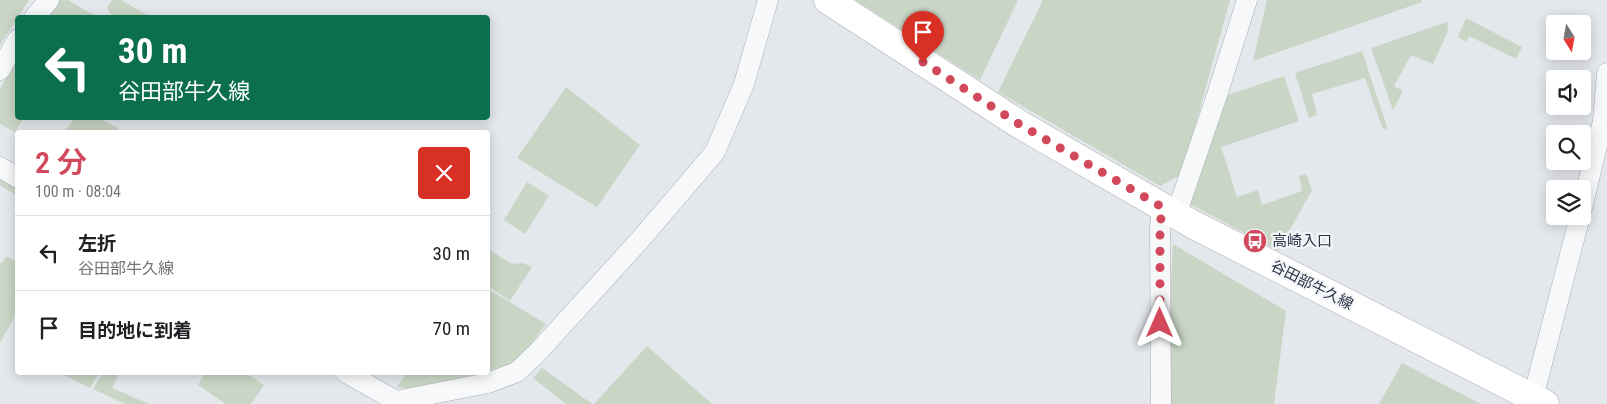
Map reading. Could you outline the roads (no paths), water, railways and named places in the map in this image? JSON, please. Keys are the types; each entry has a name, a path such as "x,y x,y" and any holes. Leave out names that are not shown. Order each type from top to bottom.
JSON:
{"main road":[{"name":"谷田部牛久線","path":"828,0 1019,124 1169,211 1539,401"}],"street":[{"path":"36,15 49,0"},
{"path":"350,375 395,402 488,383 517,372 538,352 639,241 715,152 744,84 768,0"},
{"path":"1161,404 1160,228 1169,211 1224,74 1247,0"},
{"path":"0,70 15,44"},
{"path":"1589,180 1603,122 1607,73"},
{"path":"0,167 15,176"},
{"path":"1539,401 1578,225"}],"place":[{"name":"高崎入口","path":"1255,241"}]}
